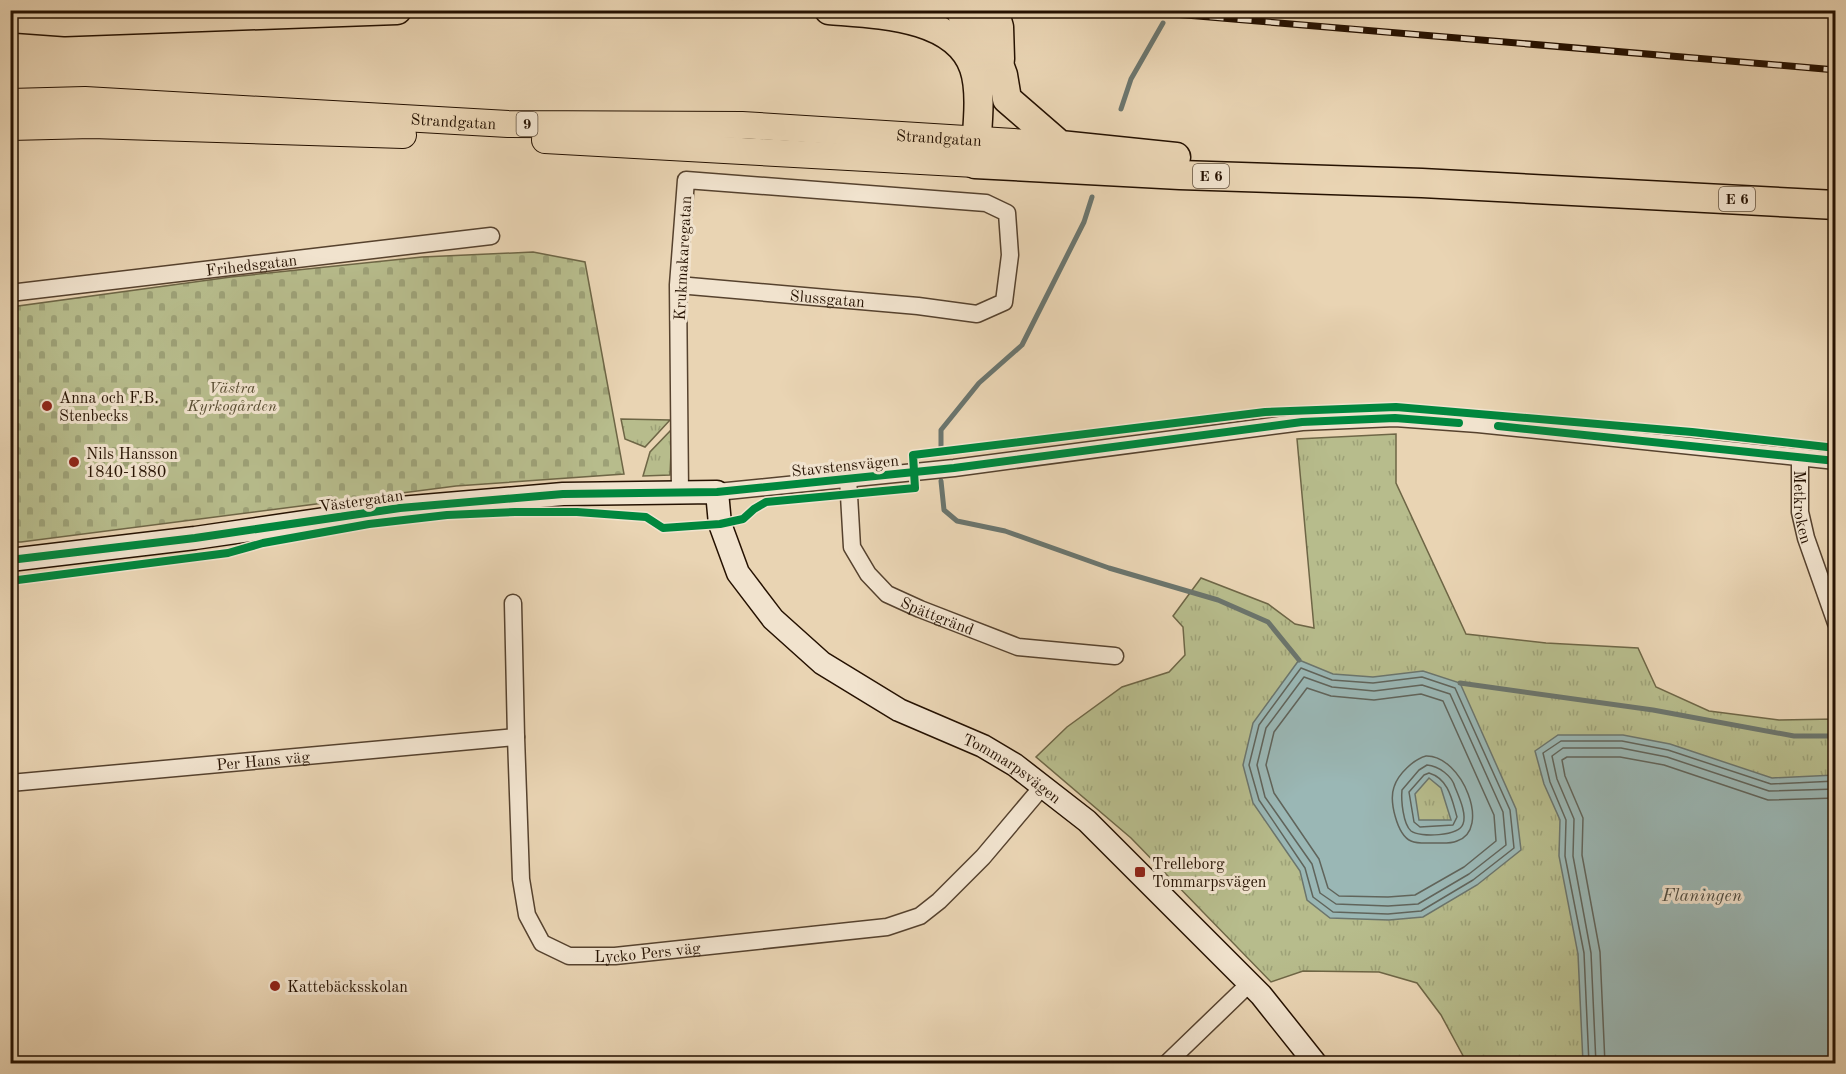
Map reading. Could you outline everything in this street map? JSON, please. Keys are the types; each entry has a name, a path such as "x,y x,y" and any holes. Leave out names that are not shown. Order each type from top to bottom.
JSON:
{"highway":[{"path":"10,18 65,22 397,10"},
{"path":"829,10 902,18 929,26 961,16"},
{"path":"994,10 999,27 1000,64 1007,99 1060,145"},
{"path":"961,16 986,38 1000,64"},
{"path":"961,16 966,52 977,80 989,152"},
{"name":"E 6","path":"1060,145 1422,183"},
{"name":"E 6","path":"989,152 1179,175 1422,183 1836,205"}],"main road":[{"path":"989,152 1007,99"},
{"name":"Strandgatan","path":"10,102 85,100 508,124 742,125 989,152"},
{"name":"Strandgatan","path":"10,127 92,125 989,152"},
{"name":"E 6","path":"989,152 1060,145"}],"street":[{"name":"Krukmakaregatan","path":"680,493 678,285 686,180 986,203 1007,213 1010,255 1004,302 977,314"},
{"name":"Frihedsgatan","path":"10,293 491,236"},
{"name":"Slussgatan","path":"678,285 918,306 977,314"},
{"name":"Stavstensvägen","path":"717,492 954,468 1302,422 1395,418 1478,424 1836,461"},
{"name":"Metkroken","path":"1800,457 1800,512 1806,538 1836,623"},
{"name":"Spättgränd","path":"848,478 852,547 868,574 888,594 920,609 1018,647 1115,656"},
{"name":"Västergatan","path":"10,561 195,538 400,508 563,494 717,492"},
{"name":"Tommarpsvägen","path":"717,492 720,524 738,573 773,619 822,663 899,710 983,746 1015,765 1087,821 1250,983 1316,1064"},
{"name":"Lycko Pers väg","path":"513,603 521,879 527,915 542,943 569,956 606,957 887,927 920,916 939,901 983,857 1042,787"},
{"name":"Per Hans väg","path":"10,783 516,736"},
{"path":"1166,1064 1250,983"}],"green space":[{"name":"Västra Kyrkogården","path":"533,252 585,262 624,474 456,486 11,542 11,307 231,277 422,257"},
{"path":"621,419 670,420 645,447 625,439"},
{"path":"672,429 670,475 643,476 650,452"},
{"path":"1396,434 1396,483 1466,634 1546,643 1638,648 1656,687 1709,711 1779,720 1835,719 1835,1063 1467,1063 1441,1015 1417,983 1379,972 1303,971 1271,982 1131,838 1036,757 1067,727 1122,687 1169,672 1185,655 1183,627 1173,616 1201,578 1268,604 1295,624 1314,628 1297,439"}],"water":[{"path":"1299,660 1333,674 1373,677 1423,671 1460,683 1516,809 1521,850 1477,885 1423,917 1389,920 1330,918 1307,900 1300,871 1253,803 1243,765 1253,723","holes":["1429,778 1441,788 1451,820 1419,820 1415,794"]},
{"name":"Flaningen","path":"1558,735 1623,735 1670,744 1772,778 1835,775 1836,848 1833,852 1836,854 1835,1063 1583,1063 1578,954 1559,856 1560,820 1544,784 1535,751"}],"waterway":[{"path":"1121,109 1131,79 1163,23"},
{"path":"941,446 941,430 979,383 1022,345 1084,222 1092,197"},
{"path":"941,481 944,510 957,521 1005,531 1109,568 1218,600 1268,622 1299,660"},
{"path":"1460,683 1653,710 1794,736 1836,736"}],"railway":[{"path":"1126,10 1836,70"}],"cycle path":[{"path":"10,581 228,553 263,543 369,524 447,515 577,512 646,517 663,528 720,524 743,519 766,502 915,488 913,455 1265,412 1396,407 1692,432 1836,448"},
{"path":"10,560 195,538 400,508 563,494 717,492 954,468 1302,422 1395,418 1459,423"},
{"path":"1498,426 1836,461"}],"place":[{"name":"Anna och F.B. Stenbecks","path":"47,406"},
{"name":"Nils Hansson 1840-1880","path":"74,462"},
{"name":"Trelleborg Tommarpsvägen","path":"1140,872"},
{"name":"Kattebäcksskolan","path":"275,986"}]}
